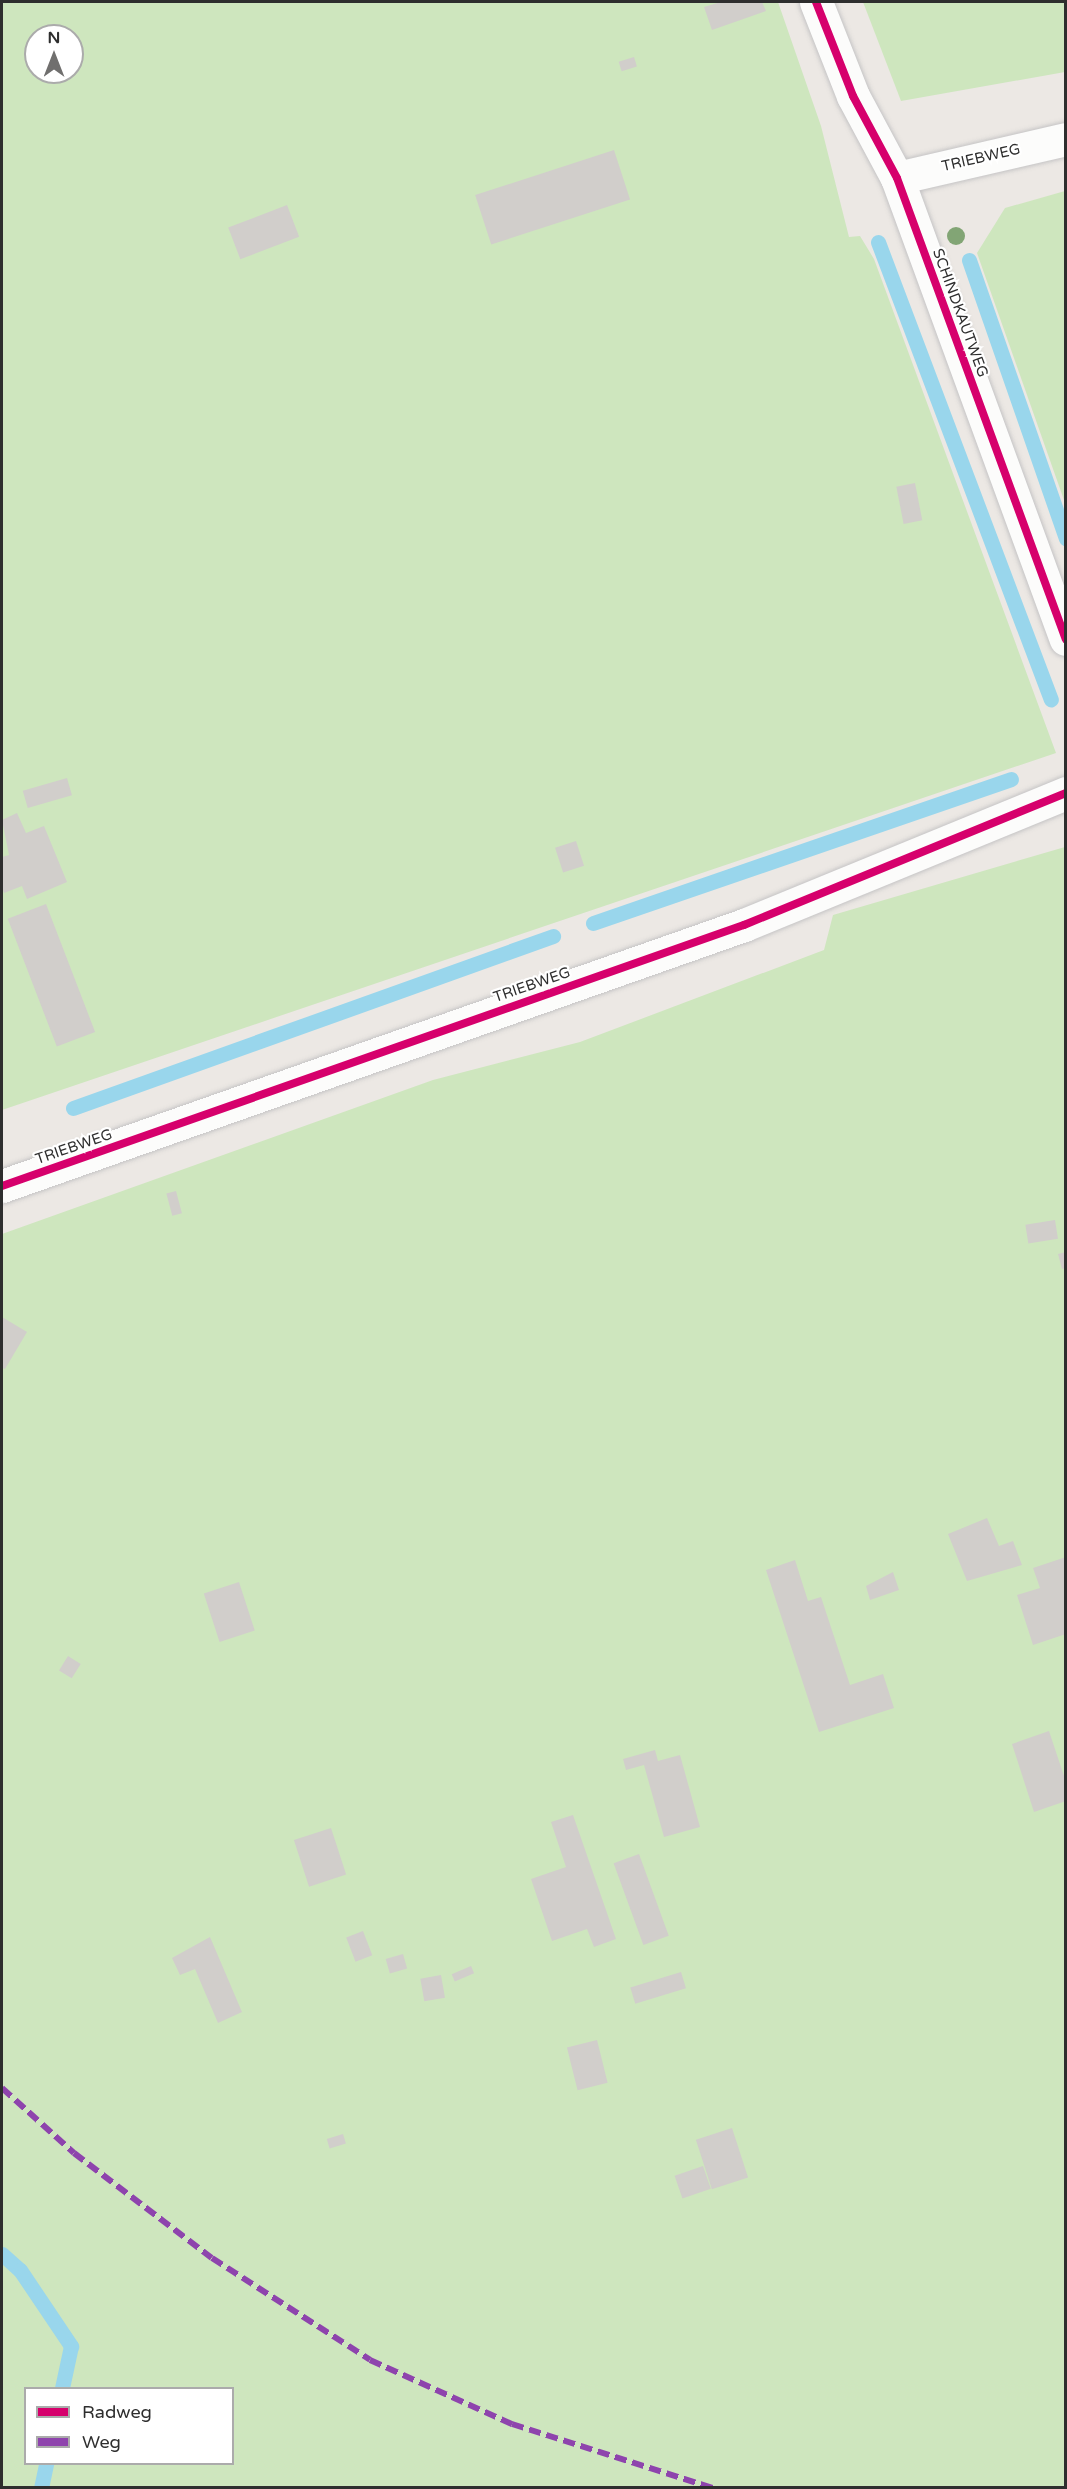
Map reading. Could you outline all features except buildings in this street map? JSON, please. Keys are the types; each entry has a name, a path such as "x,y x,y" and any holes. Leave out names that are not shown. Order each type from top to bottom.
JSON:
{"street":[{"name":"SCHINDKAUTWEG","path":"816,2 853,96 897,178 1065,639"},
{"name":"TRIEBWEG","path":"897,178 1065,139"},
{"name":"TRIEBWEG","path":"2,1186 744,925 1065,793"}],"green space":[{"path":"2,2 778,2 821,126 849,237 860,236 874,259 1056,753 2,1110"},
{"path":"863,2 1065,2 1065,72 901,101"},
{"path":"1066,191 1065,503 977,253 1005,208"},
{"path":"1065,847 1065,2487 2,2488 2,1234 433,1080 580,1042 824,950 833,915"}],"waterway":[{"path":"878,242 1051,699"},
{"path":"969,260 1066,539"},
{"path":"593,923 1011,779"},
{"path":"73,1108 553,936"},
{"path":"2,2254 20,2270 71,2346 62,2387"},
{"path":"41,2488 46,2465"}],"marked path":[{"path":"2,2088 74,2153 212,2258 370,2360 512,2424 713,2488"}],"cycle path":[{"path":"816,2 853,96 897,178 1066,639"},
{"path":"2,1186 744,925 1066,793"}]}
